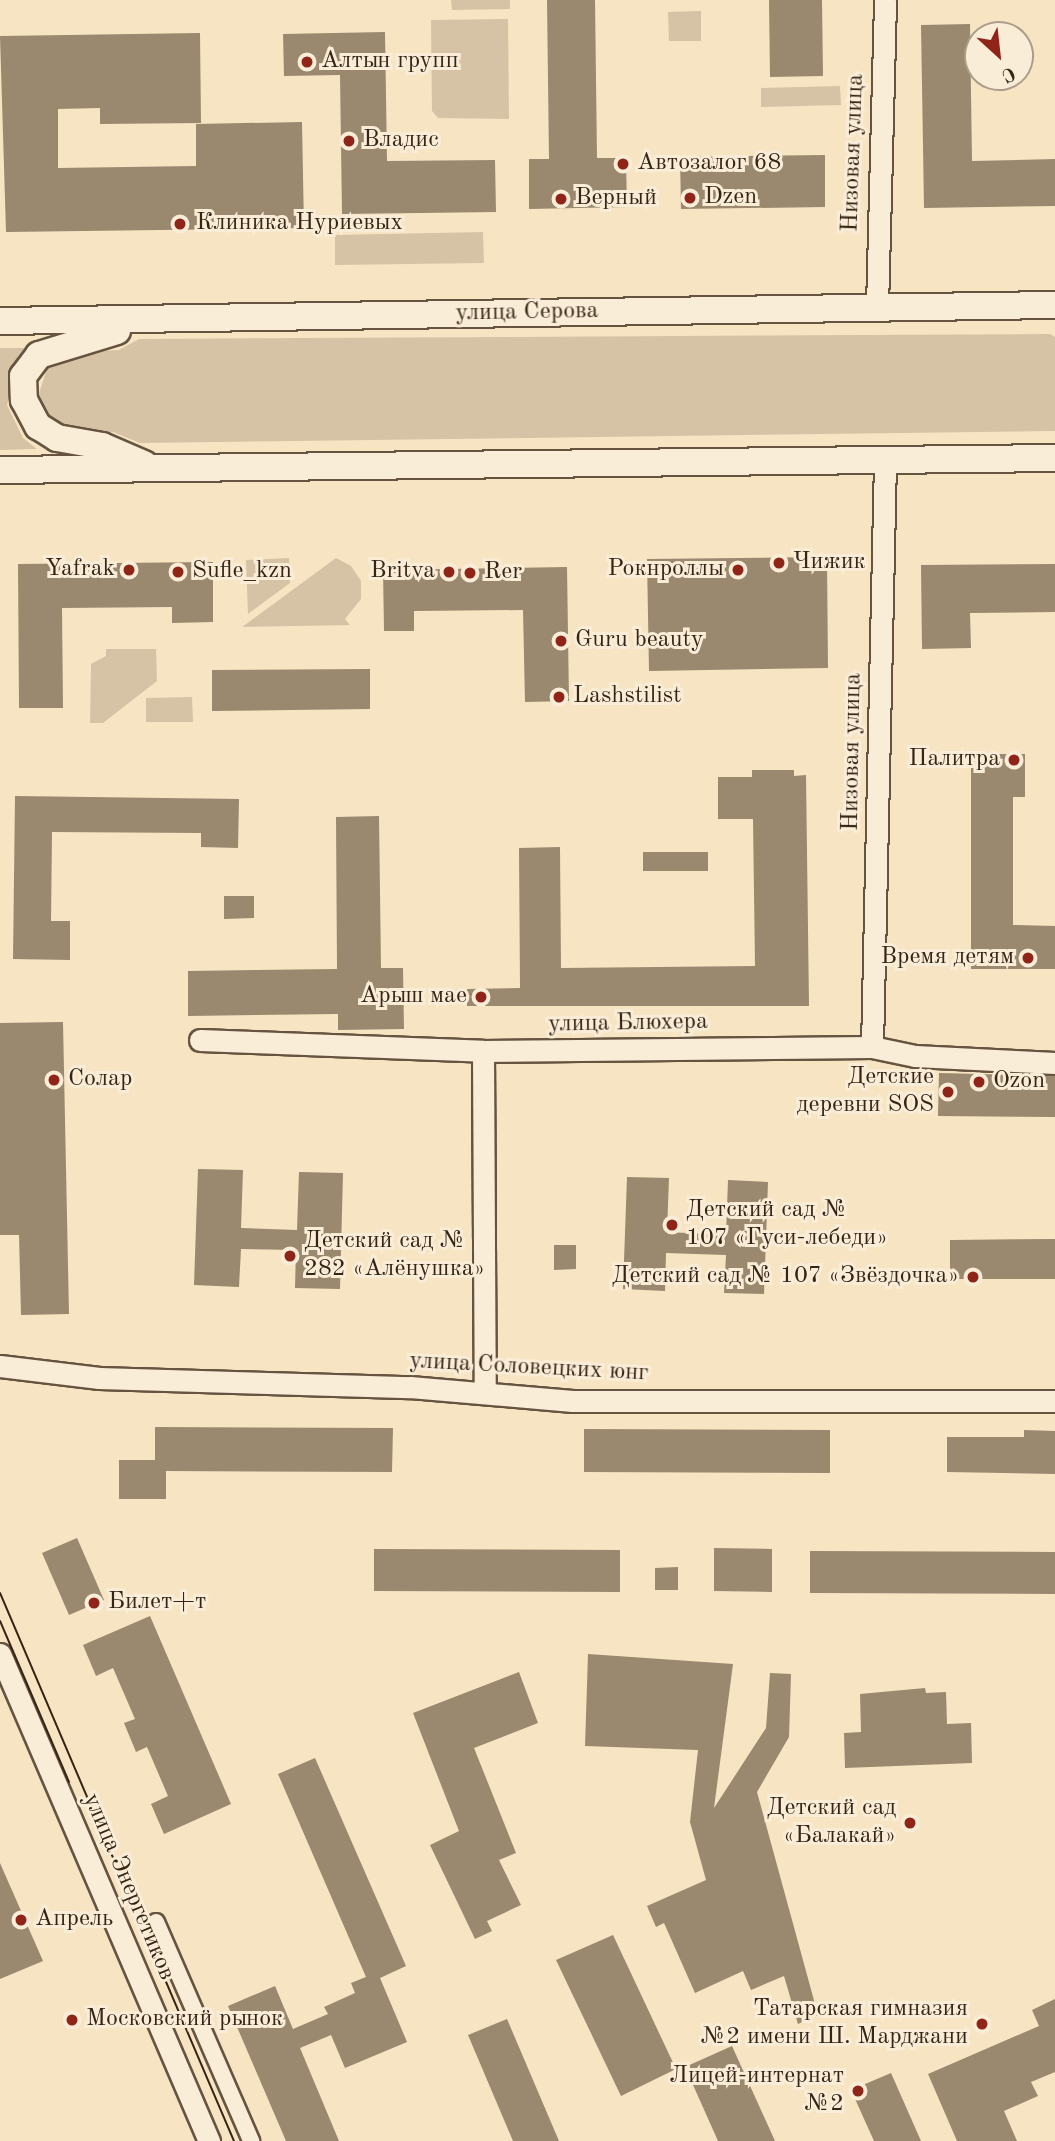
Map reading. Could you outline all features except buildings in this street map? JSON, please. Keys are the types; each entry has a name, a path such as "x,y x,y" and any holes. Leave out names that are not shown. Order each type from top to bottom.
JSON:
{"street":[{"name":"Низовая улица","path":"877,307 885,0"},
{"path":"1026,305 1055,312"},
{"name":"улица Серова","path":"0,321 153,321 1055,305"},
{"path":"153,321 50,348 30,364 22,389 38,426 57,438 102,446 153,468"},
{"path":"0,470 1042,458 1055,449"},
{"name":"Низовая улица","path":"872,1047 885,459"},
{"name":"улица Блюхера","path":"200,1040 483,1051 872,1047 915,1056 1055,1063"},
{"path":"483,1051 485,1393"},
{"name":"улица Соловецких юнг","path":"0,1366 99,1378 485,1393 616,1401 1055,1401"},
{"name":"улица Энергетиков","path":"0,1654 209,2141"},
{"name":"улица Энергетиков","path":"156,1922 251,2141"}],"shaded area":[{"path":"451,0 510,0 510,9 452,10"},
{"path":"701,11 701,41 669,41 668,12"},
{"path":"508,19 509,119 438,118 432,111 431,20"},
{"path":"840,86 841,105 761,107 761,88"},
{"path":"483,232 484,263 335,265 335,235"},
{"path":"1050,334 1055,337 1055,431 140,443 113,432 62,434 40,408 38,396 50,360 71,352 119,350 139,339"},
{"path":"0,348 38,348 16,371 7,405 23,438 37,449 0,450"},
{"path":"289,558 290,583 248,614 246,560"},
{"path":"336,558 351,566 361,581 361,599 345,619 350,625 242,627"},
{"path":"106,649 156,649 157,681 103,723 90,723 91,664 106,656"},
{"path":"192,697 193,722 146,722 146,698"}],"tram line":[{"path":"0,1593 234,2141"},
{"path":"0,1621 69,1782"}],"place":[{"name":"Алтын групп","path":"307,62"},
{"name":"Владис","path":"349,141"},
{"name":"Автозалог 68","path":"623,164"},
{"name":"Dzen","path":"690,198"},
{"name":"Верный","path":"561,199"},
{"name":"Клиника Нуриевых","path":"180,224"},
{"name":"Чижик","path":"779,563"},
{"name":"Yafrak","path":"129,570"},
{"name":"Рокнроллы","path":"738,570"},
{"name":"Sufle_kzn","path":"178,572"},
{"name":"Britva","path":"449,572"},
{"name":"Rer","path":"470,573"},
{"name":"Guru beauty","path":"561,641"},
{"name":"Lashstilist","path":"559,697"},
{"name":"Палитра","path":"1014,760"},
{"name":"Время детям","path":"1028,958"},
{"name":"Арыш мае","path":"481,997"},
{"name":"Солар","path":"54,1080"},
{"name":"Ozon","path":"979,1082"},
{"name":"Детские деревни SOS","path":"948,1092"},
{"name":"Детский сад № 107 «Гуси-лебеди»","path":"672,1225"},
{"name":"Детский сад № 282 «Алёнушка»","path":"290,1256"},
{"name":"Детский сад № 107 «Звёздочка»","path":"973,1277"},
{"name":"Билет+т","path":"94,1603"},
{"name":"Детский сад «Балакай»","path":"910,1823"},
{"name":"Апрель","path":"21,1920"},
{"name":"Московский рынок","path":"72,2020"},
{"name":"Татарская гимназия №2 имени Ш. Марджани","path":"982,2024"},
{"name":"Лицей-интернат №2","path":"858,2091"}]}
